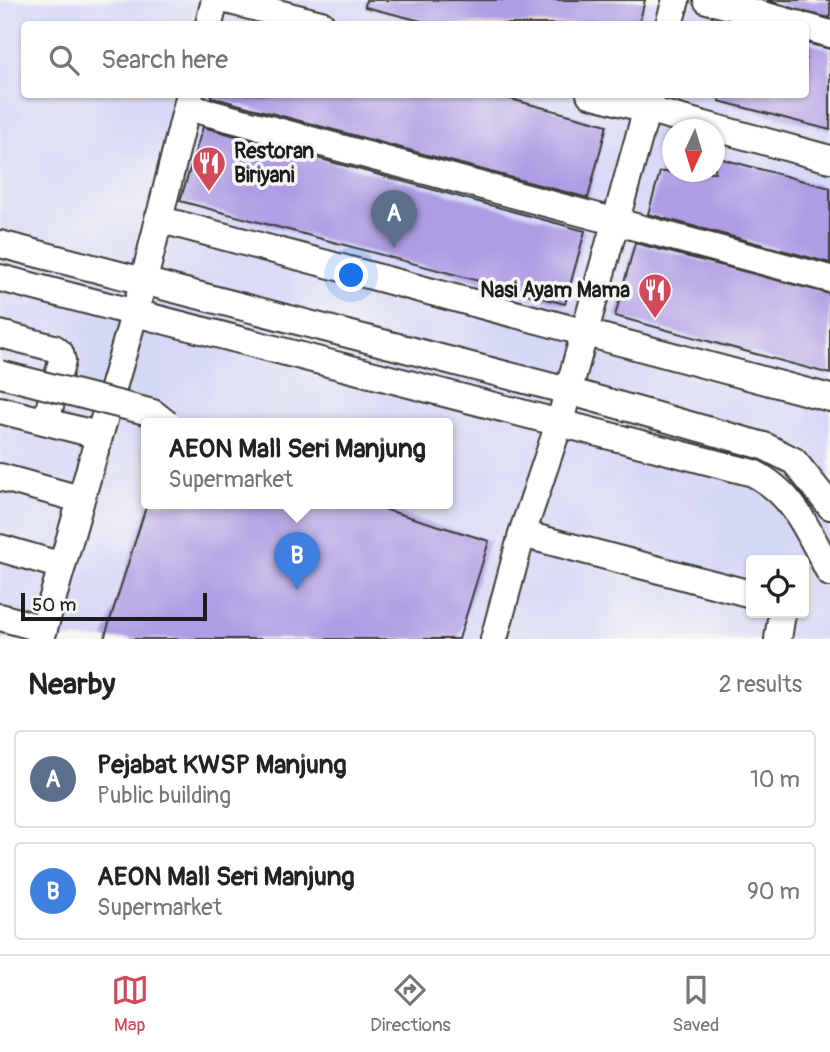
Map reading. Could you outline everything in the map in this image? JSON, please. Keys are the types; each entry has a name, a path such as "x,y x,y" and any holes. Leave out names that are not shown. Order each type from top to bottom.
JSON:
{"street":[{"path":"210,21 215,0"},
{"path":"226,0 309,21"},
{"path":"670,21 676,0"},
{"path":"707,0 785,21"},
{"path":"809,28 830,34"},
{"path":"620,98 649,102 830,159"},
{"path":"0,617 43,634 144,280 188,101 830,279"},
{"path":"494,639 522,534 560,421 649,102"},
{"path":"158,219 830,398"},
{"path":"0,244 568,391 780,452 810,478 830,506"},
{"path":"0,278 753,473 781,489 830,573"},
{"path":"0,334 54,348 60,353 62,360 46,421"},
{"path":"0,374 153,413 159,418"},
{"path":"0,410 98,435"},
{"path":"0,477 80,499"},
{"path":"522,534 746,593"},
{"path":"0,548 62,566"},
{"path":"778,639 781,618"}],"shaded area":[{"path":"0,0 830,0 830,639 0,639"}],"building":[{"path":"366,0 645,0 640,21 421,21 365,7"},
{"path":"767,0 830,0 830,18 805,12"},
{"path":"809,44 830,49 830,130 719,101 719,98 809,98"},
{"path":"215,98 507,98 607,125 588,198"},
{"path":"203,127 585,231 565,304 180,201"},
{"path":"725,160 830,188 830,263 648,214 660,172 662,182 725,182"},
{"path":"635,243 830,294 830,374 615,316"},
{"path":"145,509 383,509 489,541 459,639 104,639"}],"place":[{"name":"Restoran Biriyani","path":"209,193"},
{"name":"Pejabat KWSP Manjung","path":"394,248"},
{"name":"Nasi Ayam Mama","path":"655,320"},
{"name":"AEON Mall Seri Manjung","path":"297,590"}]}
